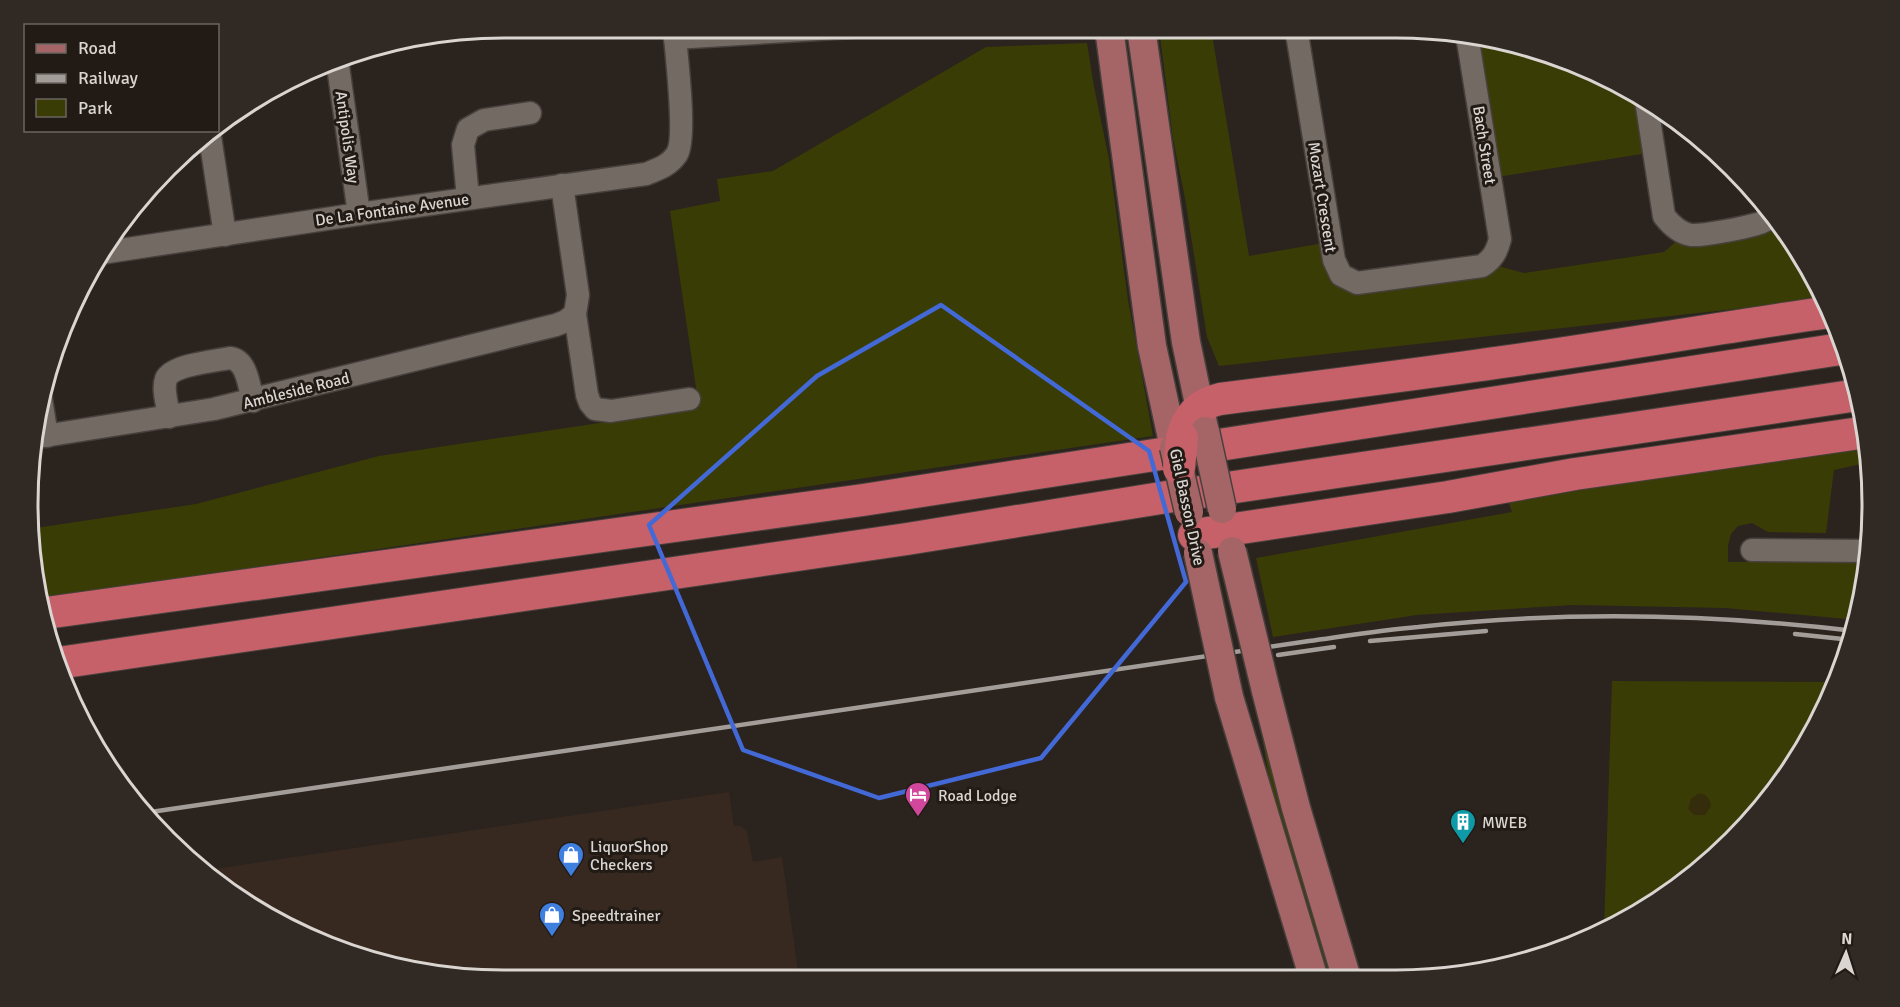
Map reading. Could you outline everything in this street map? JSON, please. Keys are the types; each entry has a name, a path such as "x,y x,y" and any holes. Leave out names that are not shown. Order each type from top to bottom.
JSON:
{"highway":[{"path":"1188,436 1220,399 1533,358 1822,313"},
{"path":"50,610 862,500 1836,350"},
{"path":"65,662 907,539 1850,396"},
{"path":"1194,533 1227,530 1575,474 1857,433"}],"main road":[{"name":"Giel Basson Drive","path":"1110,38 1152,346 1227,530 1296,808 1344,970"},
{"name":"Giel Basson Drive","path":"1142,38 1186,342 1188,436 1194,533 1229,697 1311,970"}],"street":[{"name":"De La Fontaine Avenue","path":"112,251 646,174 665,167 678,153 682,132 674,38"},
{"name":"Mozart Crescent","path":"1298,38 1334,260 1341,275 1357,283 1368,282 1482,266 1489,262 1495,254"},
{"name":"Bach Street","path":"1468,43 1500,239 1495,254"},
{"name":"Antipolis Way","path":"338,68 359,214"},
{"path":"1648,111 1664,216 1671,225 1691,235 1759,224 1766,220"},
{"path":"468,198 463,145 468,129 484,120 530,113"},
{"path":"211,141 225,235"},
{"path":"562,185 578,296 575,314 590,403 595,409 611,411 689,399"},
{"name":"Ambleside Road","path":"42,436 169,417 253,400 556,325 575,314"},
{"path":"169,417 166,381 173,371 189,366 230,358 236,359 242,366 253,400"},
{"path":"1752,550 1860,551"}],"highlighted area":[{"path":"941,305 1149,451 1186,582 1041,758 879,798 743,750 649,525 817,376"}],"shaded area":[{"path":"729,792 734,826 741,826 747,831 753,862 782,857 798,970 504,970 473,969 413,961 354,945 297,921 270,907 215,869"}],"green space":[{"path":"1160,38 1213,38 1249,256 1324,243 1335,276 1494,265 1524,273 1664,252 1679,239 1767,221 1784,245 1815,300 1219,366 1207,337 1185,198 1173,139"},
{"path":"1087,43 1109,159 1128,300 1153,436 47,597 38,528 196,504 379,456 699,408 670,211 720,201 717,179 773,171 986,47"},
{"path":"1475,44 1546,62 1603,86 1640,106 1648,153 1497,177"},
{"path":"1859,444 1861,464 1834,470 1826,533 1768,532 1752,523 1738,526 1731,534 1728,545 1728,562 1859,562 1848,619 1725,608 1572,605 1417,615 1273,637 1256,558 1512,512 1509,503"},
{"path":"1612,681 1827,682 1814,710 1784,762 1747,811 1704,854 1680,873 1630,907 1604,920"},
{"path":"1256,694 1331,970 1320,970 1275,814 1263,742 1252,695"}],"sand":[{"path":"1698,794 1705,795 1711,806 1705,815 1694,815 1688,809 1691,799"}],"railway":[{"path":"154,812 1404,628 1527,618 1637,617 1747,621 1845,630"},
{"path":"1370,641 1486,631"},
{"path":"1795,634 1842,639"},
{"path":"1278,655 1334,647"}],"place":[{"name":"Road Lodge","path":"918,818"},
{"name":"MWEB","path":"1463,845"},
{"name":"LiquorShop Checkers","path":"571,878"},
{"name":"Speedtrainer","path":"552,938"}]}
